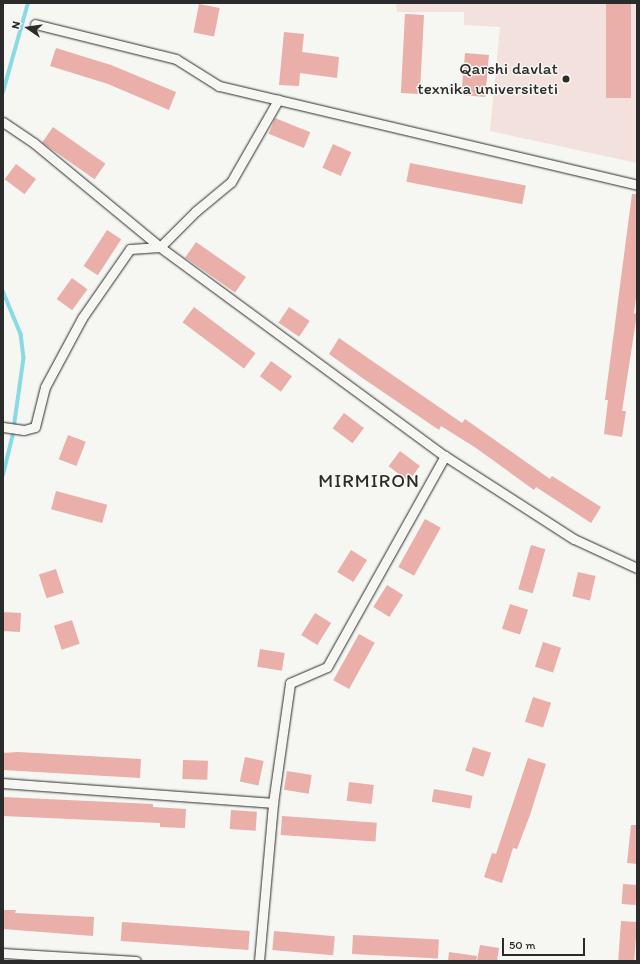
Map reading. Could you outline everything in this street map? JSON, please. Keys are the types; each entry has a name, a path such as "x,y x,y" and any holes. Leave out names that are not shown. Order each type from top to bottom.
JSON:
{"street":[{"path":"35,24 176,59 219,86 637,185"},
{"path":"3,427 24,430 34,427 45,387 82,318 130,249 160,247 196,211 231,182 278,100"},
{"path":"3,122 34,142 160,247 445,456 574,539 637,568"},
{"path":"259,961 273,803 290,684 328,667 445,456"},
{"path":"3,783 273,803"},
{"path":"3,953 136,961"}],"shaded area":[{"name":"Qarshi davlat texnika universiteti","path":"396,3 637,3 637,163 490,131 500,27 464,25 464,12 397,12"}],"building":[{"path":"606,3 631,3 631,98 606,98"},
{"path":"199,4 220,8 214,36 193,32"},
{"path":"405,14 424,15 420,94 401,93"},
{"path":"284,32 304,34 302,52 339,57 337,78 300,73 299,86 279,85"},
{"path":"56,48 111,65 176,92 169,110 108,84 50,66"},
{"path":"465,53 489,55 485,97 461,95"},
{"path":"275,118 310,132 304,148 269,134"},
{"path":"53,127 105,164 95,179 42,143"},
{"path":"333,144 351,152 341,176 322,168"},
{"path":"410,163 526,186 522,204 406,182"},
{"path":"16,164 36,179 25,194 5,179"},
{"path":"632,194 637,194 637,290 634,313 637,314 622,411 626,411 622,437 604,434 608,400 605,400"},
{"path":"107,230 121,239 98,275 84,266"},
{"path":"196,242 246,277 235,293 185,258"},
{"path":"72,278 87,289 72,310 57,299"},
{"path":"194,307 255,353 244,369 183,322"},
{"path":"289,307 310,321 299,337 278,323"},
{"path":"339,338 462,423 465,419 550,479 552,476 601,507 591,523 536,487 534,490 476,448 441,426 439,430 329,354"},
{"path":"271,361 292,376 281,392 260,376"},
{"path":"344,413 364,428 353,443 333,428"},
{"path":"68,435 86,442 76,466 59,459"},
{"path":"400,451 420,466 409,481 389,466"},
{"path":"56,491 107,505 102,523 51,509"},
{"path":"425,519 441,528 414,576 398,567"},
{"path":"531,545 545,549 533,593 518,589"},
{"path":"351,550 367,560 353,582 337,572"},
{"path":"56,569 64,593 47,598 39,575"},
{"path":"578,572 596,576 590,600 572,596"},
{"path":"387,585 403,595 389,617 373,607"},
{"path":"510,604 528,610 520,635 502,629"},
{"path":"3,612 21,613 20,632 3,631"},
{"path":"315,613 331,623 317,645 301,635"},
{"path":"72,620 80,644 62,650 54,626"},
{"path":"359,634 375,643 349,689 333,680"},
{"path":"543,642 561,648 553,673 535,667"},
{"path":"260,649 285,653 282,671 257,667"},
{"path":"533,697 551,703 543,728 525,722"},
{"path":"473,747 491,753 483,777 465,771"},
{"path":"18,752 141,759 140,778 3,770 3,753"},
{"path":"245,757 264,761 258,785 240,781"},
{"path":"528,758 546,764 530,815 517,849 513,848 502,883 484,877 492,853 496,854"},
{"path":"183,760 208,761 207,780 182,779"},
{"path":"287,771 312,775 309,794 284,790"},
{"path":"349,782 374,785 371,804 347,801"},
{"path":"434,789 472,796 470,809 432,802"},
{"path":"3,797 153,804 153,807 186,809 185,828 160,827 160,823 3,816"},
{"path":"231,810 257,812 256,831 230,829"},
{"path":"282,816 377,823 375,842 281,835"},
{"path":"631,825 637,825 637,864 627,863"},
{"path":"623,884 637,885 636,905 622,904"},
{"path":"3,910 16,910 15,913 94,917 93,936 3,929"},
{"path":"621,921 637,922 634,961 618,961"},
{"path":"122,922 250,931 248,950 121,941"},
{"path":"274,931 335,936 333,955 272,950"},
{"path":"353,935 439,940 438,958 352,954"},
{"path":"480,945 499,948 497,961 477,961"},
{"path":"449,952 477,956 476,961 448,961"}],"waterway":[{"path":"3,92 28,3"},
{"path":"3,291 21,334 24,358 15,422"},
{"path":"3,475 13,434"}],"place":[{"name":"Qarshi davlat texnika universiteti","path":"566,79"}],"district":[{"name":"MIRMIRON","path":"369,481"}]}
